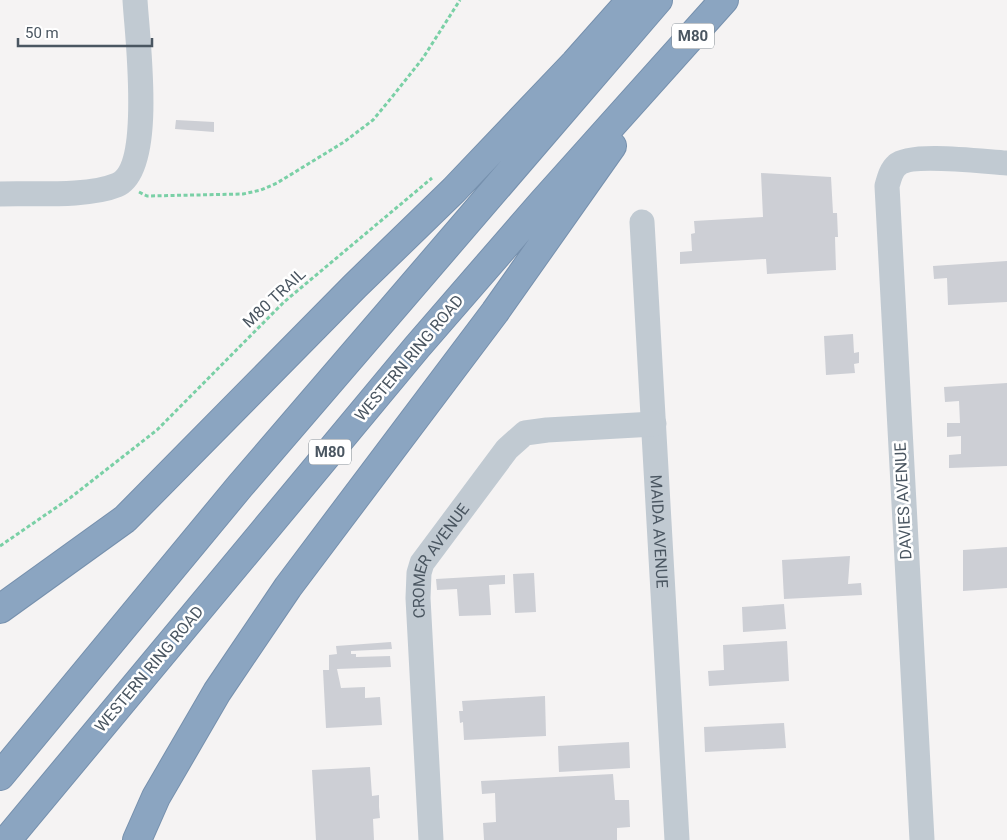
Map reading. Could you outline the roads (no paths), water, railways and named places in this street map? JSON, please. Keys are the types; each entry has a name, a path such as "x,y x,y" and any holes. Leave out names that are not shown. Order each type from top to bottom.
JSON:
{"highway":[{"path":"0,609 126,519 354,286 588,64 631,0"},
{"name":"M80","path":"0,776 588,64 658,0"},
{"name":"WESTERN RING ROAD","path":"7,840 417,347 542,202 724,0"},
{"path":"137,840 156,797 217,692 277,603 574,202 661,72"}],"street":[{"path":"0,194 94,191 125,181 136,163 141,131 135,0"},
{"name":"DAVIES AVENUE","path":"922,840 887,203 889,177 896,165 913,158 1007,163"},
{"name":"MAIDA AVENUE","path":"642,222 677,840"},
{"name":"CROMER AVENUE","path":"431,840 418,598 419,573 422,563 507,449 525,434 547,430 654,424"}]}
